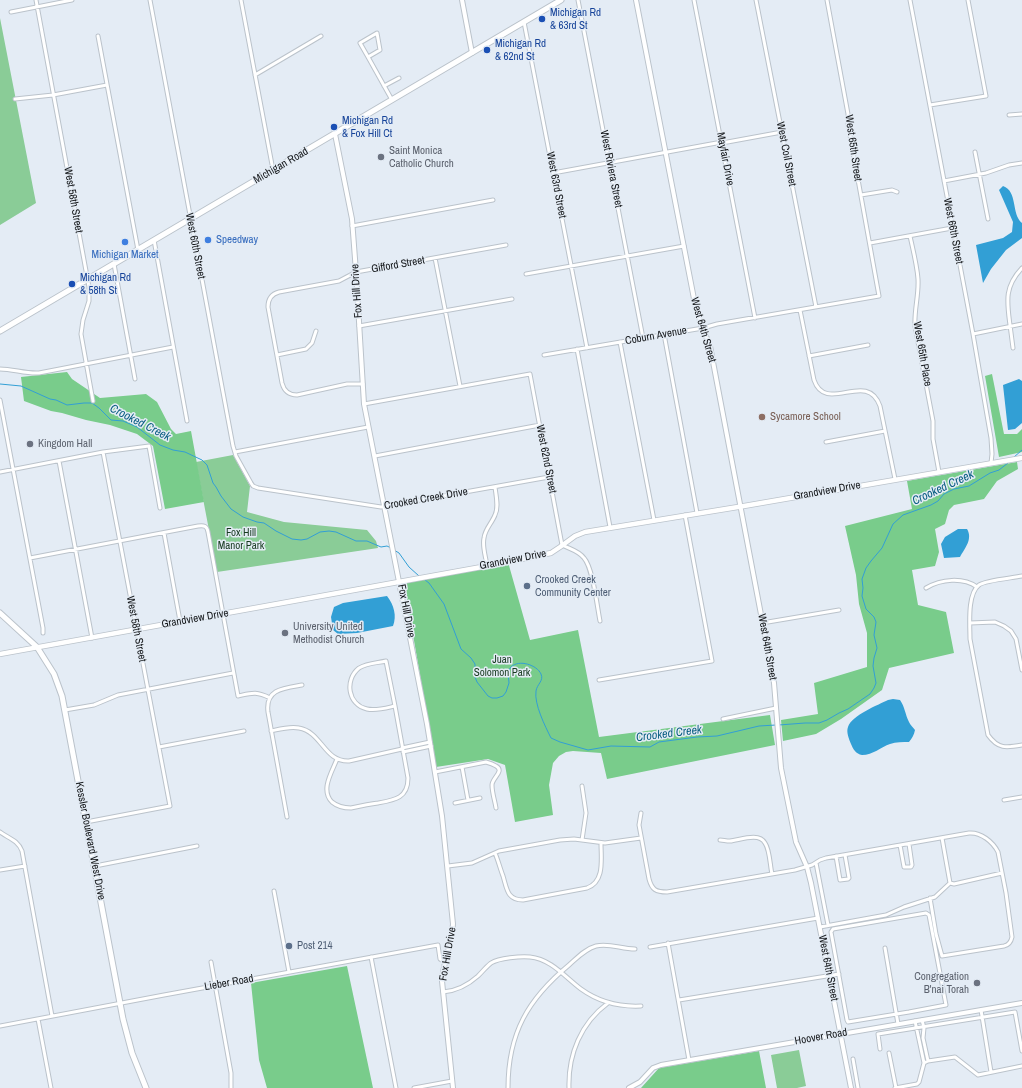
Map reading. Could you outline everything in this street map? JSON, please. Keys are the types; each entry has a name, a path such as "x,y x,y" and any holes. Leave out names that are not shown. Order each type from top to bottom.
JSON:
{"main road":[{"name":"Michigan Road","path":"0,331 561,0"},
{"name":"Grandview Drive","path":"0,654 548,554 580,533 610,527 685,516 1022,458"},
{"name":"Kessler Boulevard West Drive","path":"0,613 38,647 57,682 62,696 126,1034 146,1088"}],"street":[{"name":"West 58th Street","path":"36,0 89,291 89,301 81,331 94,401"},
{"path":"11,12 72,0"},
{"name":"West 60th Street","path":"150,0 235,452 254,486"},
{"path":"241,0 273,170"},
{"path":"462,0 472,52"},
{"name":"West Riviera Street","path":"578,0 643,338"},
{"name":"West 64th Street","path":"636,0 695,304 710,346 741,506 774,683 781,768 795,838 807,867 811,883 851,1088"},
{"name":"Mayfair Drive","path":"694,0 755,318"},
{"name":"West Coil Street","path":"756,0 816,307"},
{"name":"West 65th Street","path":"827,0 879,296"},
{"name":"West 66th Street","path":"910,0 973,334 991,438 991,463"},
{"path":"930,105 986,96 968,0"},
{"name":"West 63rd Street","path":"524,22 586,348"},
{"path":"368,57 380,50 377,33 360,43 392,100"},
{"path":"98,36 138,250"},
{"path":"255,75 321,36"},
{"path":"384,86 399,78"},
{"path":"15,99 53,95 107,85"},
{"path":"1009,115 1022,114"},
{"path":"553,173 782,132"},
{"name":"Fox Hill Drive","path":"335,134 348,196 352,226 364,404 391,534 430,744 448,866 453,924 442,981 453,1088"},
{"path":"975,152 988,219"},
{"path":"944,182 988,173 1009,165 1022,163"},
{"path":"861,195 892,190 897,192"},
{"path":"352,226 493,200"},
{"path":"870,243 952,228"},
{"name":"West 65th Place","path":"910,236 918,279 915,326 934,421 933,439 939,472"},
{"path":"154,240 187,421"},
{"name":"Gifford Street","path":"277,355 268,307 268,301 273,294 277,292 339,281 356,272 506,246"},
{"path":"526,274 684,246"},
{"path":"364,404 460,386 435,258"},
{"path":"114,264 135,380"},
{"path":"1013,348 1007,309 1008,294 1013,280 1022,268"},
{"name":"Coburn Avenue","path":"544,355 879,296"},
{"path":"359,326 512,299"},
{"path":"800,310 814,382 819,389 822,392 834,395 863,390 870,392 875,396 880,406 895,479"},
{"path":"973,334 1022,324"},
{"path":"316,331 312,343 306,349 277,355 283,386 288,392 298,394 347,384 363,384"},
{"path":"664,334 697,513"},
{"path":"620,342 654,520"},
{"path":"809,356 868,344"},
{"path":"0,369 35,373 173,347"},
{"path":"577,349 610,527"},
{"name":"West 62nd Street","path":"460,386 530,374 562,545"},
{"path":"0,400 43,633"},
{"path":"375,456 540,425"},
{"path":"235,452 368,427"},
{"path":"826,442 885,431"},
{"path":"0,472 103,452 149,446 160,508"},
{"name":"West 58th Street","path":"86,822 170,806 103,452"},
{"path":"59,461 92,638"},
{"name":"Crooked Creek Drive","path":"254,486 377,507 385,507 549,477"},
{"path":"487,566 484,539 486,531 495,517 495,487"},
{"path":"598,680 712,661 685,516"},
{"path":"30,558 198,526 206,527 238,696 256,693 270,698"},
{"path":"164,533 180,621"},
{"path":"562,545 581,554 589,565 600,621"},
{"path":"1022,576 980,584 972,597 970,623 970,639 988,735 996,744 1004,747 1022,745"},
{"path":"926,588 936,583 950,580 968,583 978,587"},
{"path":"762,623 839,610"},
{"path":"970,623 995,622 1004,626 1010,631 1016,639 1022,670"},
{"path":"337,759 328,782 328,793 330,799 336,805 348,808 392,800 403,794 407,787 408,778 402,750 395,706 386,661 365,665 355,672 350,682 350,689 352,698 360,706 365,709 372,710 395,706"},
{"path":"65,710 94,705 115,696 233,674"},
{"path":"287,817 267,711 268,702 274,693 279,690 302,685"},
{"path":"722,719 776,708"},
{"path":"271,731 293,727 305,730 314,736 330,755 343,761 430,744"},
{"path":"158,747 244,731"},
{"path":"435,772 488,762 499,768 499,772 492,784 496,808"},
{"path":"462,767 468,800"},
{"path":"582,786 586,814 582,840"},
{"path":"1004,800 1022,797"},
{"path":"455,803 480,798"},
{"path":"641,813 639,825 649,879 651,886 655,890 661,892 795,870 807,867 823,858 969,833 978,834 983,836 998,850 1006,893 1012,937 1011,942 1004,946 942,956 936,934 930,898"},
{"path":"0,832 15,841 20,846 22,851 52,1016"},
{"path":"720,840 730,841 751,837 762,839 767,848 772,874"},
{"path":"448,866 473,863 494,853 560,840 570,839 612,843 641,838"},
{"path":"942,838 950,883"},
{"path":"494,853 508,893 517,899 525,899 593,886 598,880 600,874 601,843"},
{"path":"900,845 904,867 912,867 908,844"},
{"path":"95,866 197,846"},
{"path":"836,856 841,880 848,879 845,855"},
{"path":"816,863 828,925"},
{"path":"0,870 24,866"},
{"path":"950,883 954,884 1002,873"},
{"path":"820,927 886,915 938,895 950,883"},
{"path":"274,892 289,972"},
{"path":"928,914 946,1004 848,1022 846,1019 838,974 831,930 928,914"},
{"path":"650,947 818,918"},
{"path":"668,943 689,1060"},
{"name":"Lieber Road","path":"0,1026 438,945 440,959 445,962"},
{"path":"508,1088 510,1055 516,1036 523,1018 542,990 587,949 594,946 610,945 625,949 635,949"},
{"path":"884,948 898,1024"},
{"path":"371,957 396,1088"},
{"path":"443,992 467,985 490,964 499,960 524,957 536,958 545,961 589,994 608,1003 624,1006 642,1006"},
{"path":"211,962 231,1073 231,1088"},
{"path":"679,1000 838,974"},
{"path":"569,1088 570,1065 576,1042 590,1019 608,1003"},
{"name":"Hoover Road","path":"629,1088 640,1082 650,1070 656,1066 1022,1003"},
{"path":"981,1010 991,1072"},
{"path":"880,1049 878,1034 982,1016 1015,1012 1022,1051"},
{"path":"38,1019 51,1088"},
{"path":"889,1053 895,1088 917,1084 920,1082 926,1062 922,1020"},
{"path":"915,1021 926,1062"},
{"path":"926,1062 956,1057 978,1075 1022,1066"},
{"path":"853,1059 858,1088"},
{"path":"414,1088 452,1081"}],"green space":[{"path":"0,18 36,203 0,225"},
{"path":"67,372 72,379 100,398 146,394 157,402 171,429 176,434 191,431 204,502 165,509 153,446 137,434 110,425 51,411 24,401 21,377"},
{"path":"992,374 1004,434 1017,434 1022,429 1022,452 999,457 985,376"},
{"name":"Fox Hill Manor Park","path":"233,455 250,486 247,512 284,522 367,530 376,541 378,548 217,572 196,462"},
{"path":"1017,462 1018,469 997,481 984,499 954,505 949,510 945,524 935,529 939,552 935,566 912,570 918,605 946,612 954,653 889,668 882,690 841,719 816,734 783,741 781,720 818,714 814,683 867,667 867,633 859,604 856,575 845,526 912,509 907,481"},
{"name":"Juan Solomon Park","path":"508,562 530,640 578,630 599,737 770,715 775,745 607,779 601,753 566,752 559,756 553,763 549,785 553,815 515,822 505,765 488,759 436,767 404,583"},
{"path":"347,966 373,1088 267,1088 259,1060 251,983"},
{"path":"799,1050 806,1086 797,1088 777,1088 771,1055"},
{"path":"759,1051 766,1088 641,1088 659,1068"}],"water":[{"path":"1003,186 1008,189 1013,198 1016,214 1022,223 1022,238 1006,250 991,269 983,283 976,245 1003,238 1012,232 1013,222 999,190"},
{"path":"1019,379 1022,381 1022,423 1015,429 1008,430 1003,385"},
{"path":"958,529 967,529 969,533 969,540 966,547 960,557 944,558 941,544 945,537"},
{"path":"387,596 394,611 395,618 393,626 357,633 338,634 333,630 331,617 334,607 343,603"},
{"path":"893,699 900,700 903,705 909,723 915,730 912,738 909,742 897,742 890,744 870,754 858,754 853,748 848,736 847,729 850,723 866,711"}],"waterway":[{"name":"Crooked Creek","path":"0,384 21,386 67,405 92,403 111,420 123,421 137,427 160,445 173,450 185,452 202,460 207,465 213,483 231,509 243,517 264,523 292,539 307,539 320,532 329,531 336,532 356,541 367,541 381,547 387,546 391,548"},
{"name":"Crooked Creek","path":"1013,458 1022,450"},
{"name":"Crooked Creek","path":"779,725 819,723 848,709 870,694 876,683 873,666 877,648 874,635 876,622 874,617 866,609 862,596 862,579 866,568 882,548 893,524 903,515 931,505 938,501 944,494 954,489 969,486 990,473 999,470 1008,463"},
{"name":"Crooked Creek","path":"394,550 399,553 409,567 419,576"},
{"name":"Crooked Creek","path":"425,580 429,583 444,604 461,649 475,664 475,677 477,682 488,696 492,698 503,696 509,683 508,672 511,667 518,663 528,664 539,671 542,676 536,691 538,708 551,738 560,742 588,750 611,746 650,747 659,742 717,736 759,726 776,725"}],"place":[{"name":"Michigan Rd & 63rd St","path":"542,19"},
{"name":"Michigan Rd & 62nd St","path":"487,50"},
{"name":"Michigan Rd & Fox Hill Ct","path":"334,127"},
{"name":"Saint Monica Catholic Church","path":"381,157"},
{"name":"Speedway","path":"208,240"},
{"name":"Michigan Market","path":"125,242"},
{"name":"Michigan Rd & 58th St","path":"72,284"},
{"name":"Sycamore School","path":"762,417"},
{"name":"Kingdom Hall","path":"30,444"},
{"name":"Crooked Creek Community Center","path":"527,586"},
{"name":"University United Methodist Church","path":"285,633"},
{"name":"Post 214","path":"289,946"},
{"name":"Congregation B'nai Torah","path":"977,983"}]}
